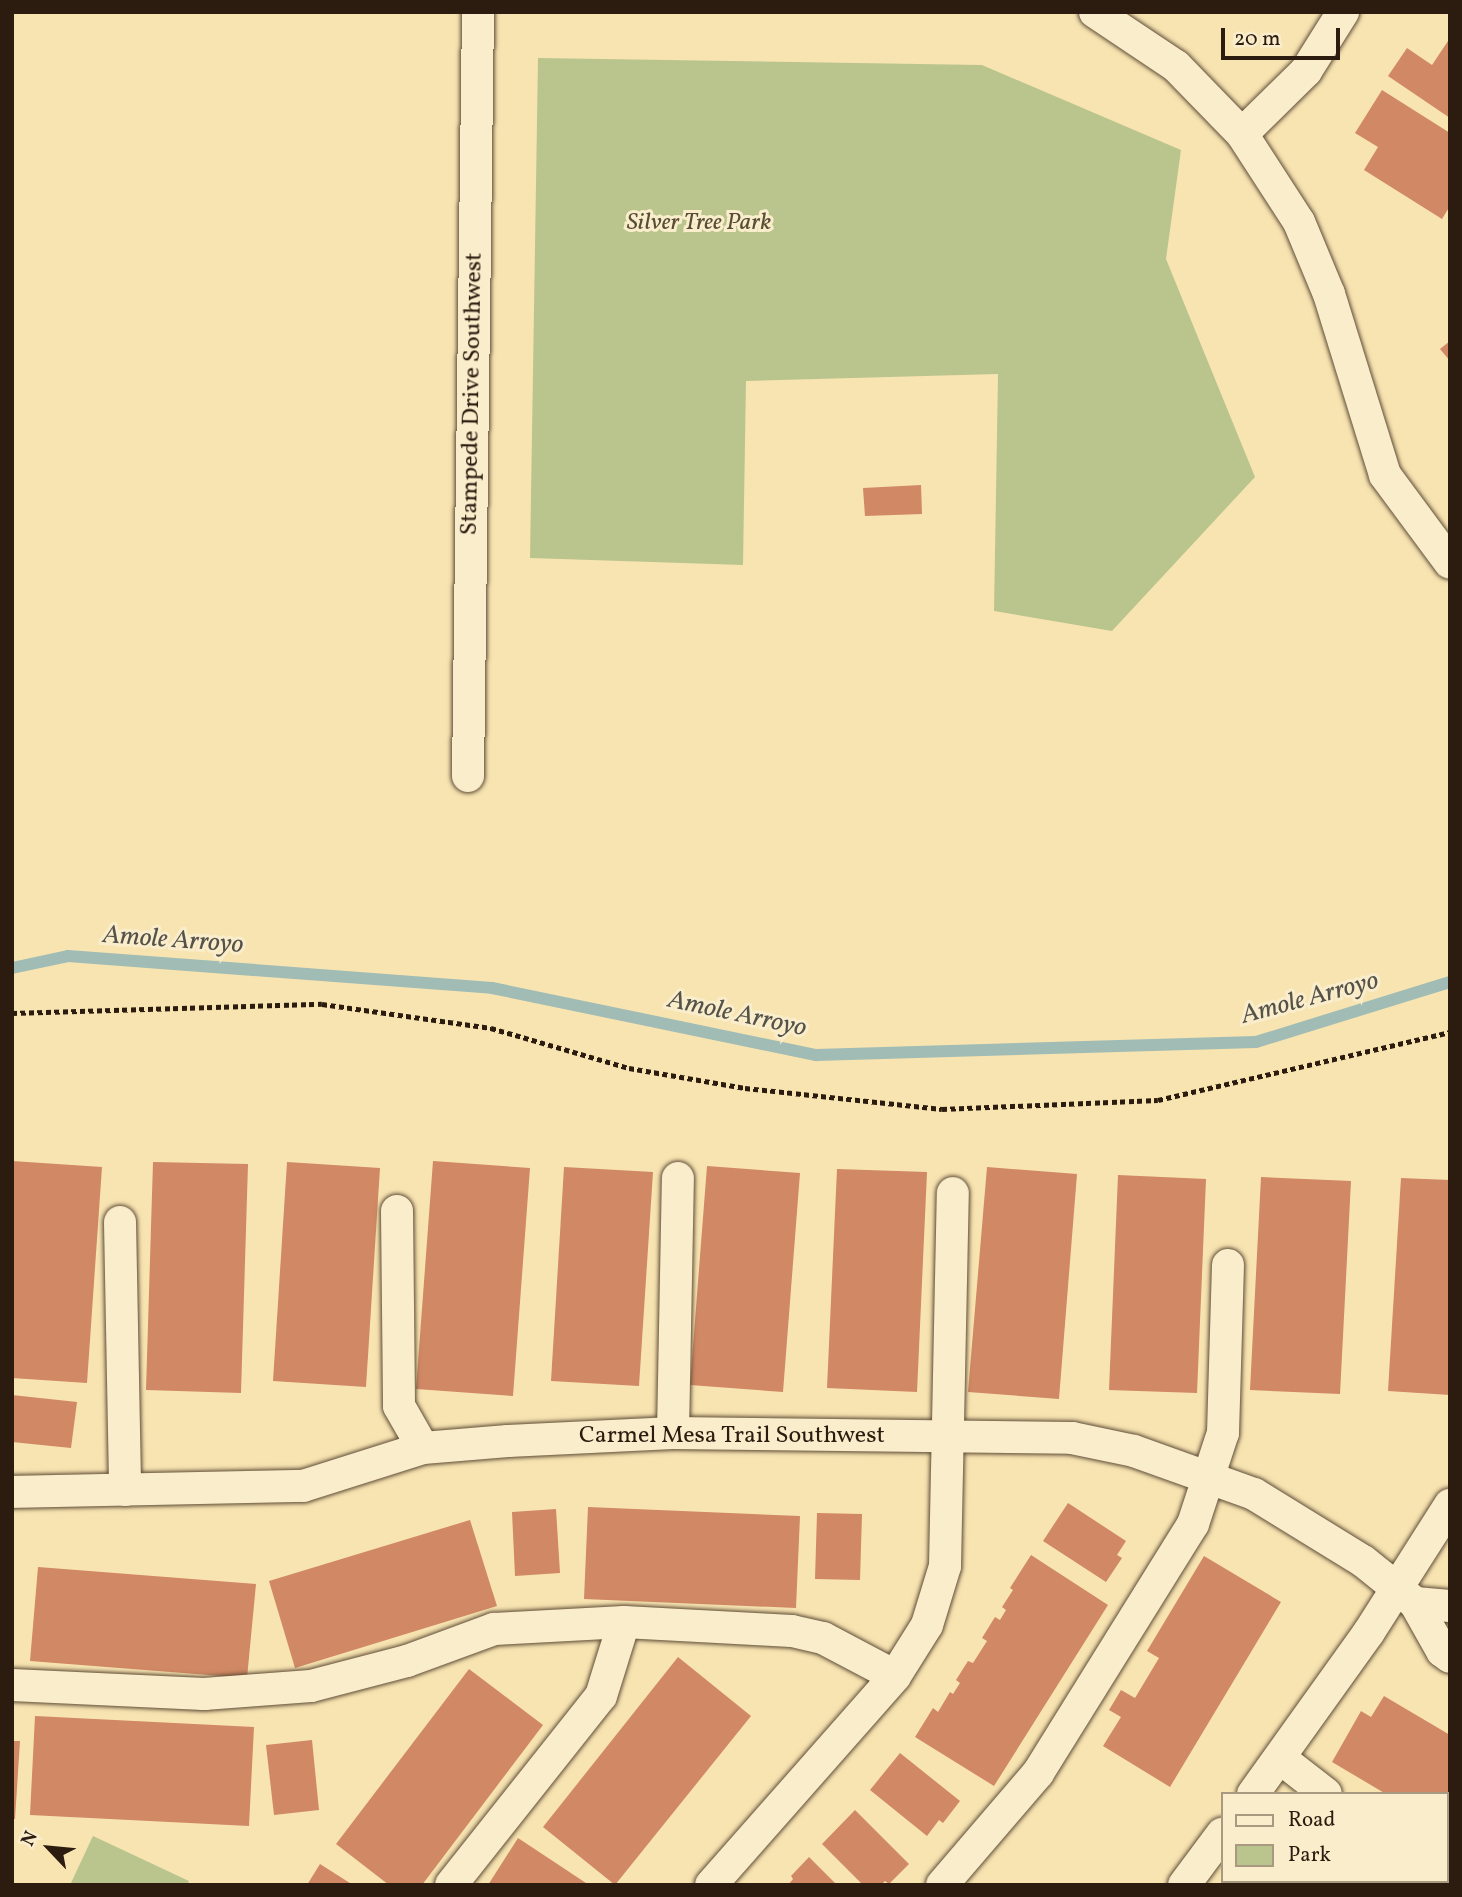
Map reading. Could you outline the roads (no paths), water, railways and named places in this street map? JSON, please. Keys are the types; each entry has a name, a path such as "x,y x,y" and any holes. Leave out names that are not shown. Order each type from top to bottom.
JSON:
{"street":[{"name":"Stampede Drive Southwest","path":"468,776 478,12"},
{"path":"1095,12 1176,66 1242,134 1304,234 1329,294 1385,475 1450,563"},
{"path":"1242,134 1306,71 1343,12"},
{"path":"673,1433 678,1178"},
{"path":"711,1885 895,1676 927,1625 945,1566 950,1436 953,1193"},
{"path":"397,1211 399,1406 423,1448"},
{"path":"120,1222 125,1490"},
{"path":"942,1885 1038,1773 1193,1524 1223,1433 1228,1265"},
{"name":"Carmel Mesa Trail Southwest","path":"12,1492 303,1486 423,1448 673,1433 1072,1438 1134,1451 1210,1476 1265,1500 1363,1561 1407,1596 1442,1651 1450,1657"},
{"path":"1254,1792 1407,1596 1450,1505"},
{"path":"1407,1596 1450,1606"},
{"path":"12,1685 204,1694 311,1686 407,1661 494,1629 624,1622 792,1631 823,1638 895,1676"},
{"path":"451,1885 601,1696 624,1622"},
{"path":"1280,1758 1323,1792"},
{"path":"1184,1885 1220,1837"}],"waterway":[{"name":"Amole Arroyo","path":"12,968 68,956 492,988 816,1055 1256,1042 1450,982"}],"park label":[{"name":"Silver Tree Park","path":"699,224"}]}
